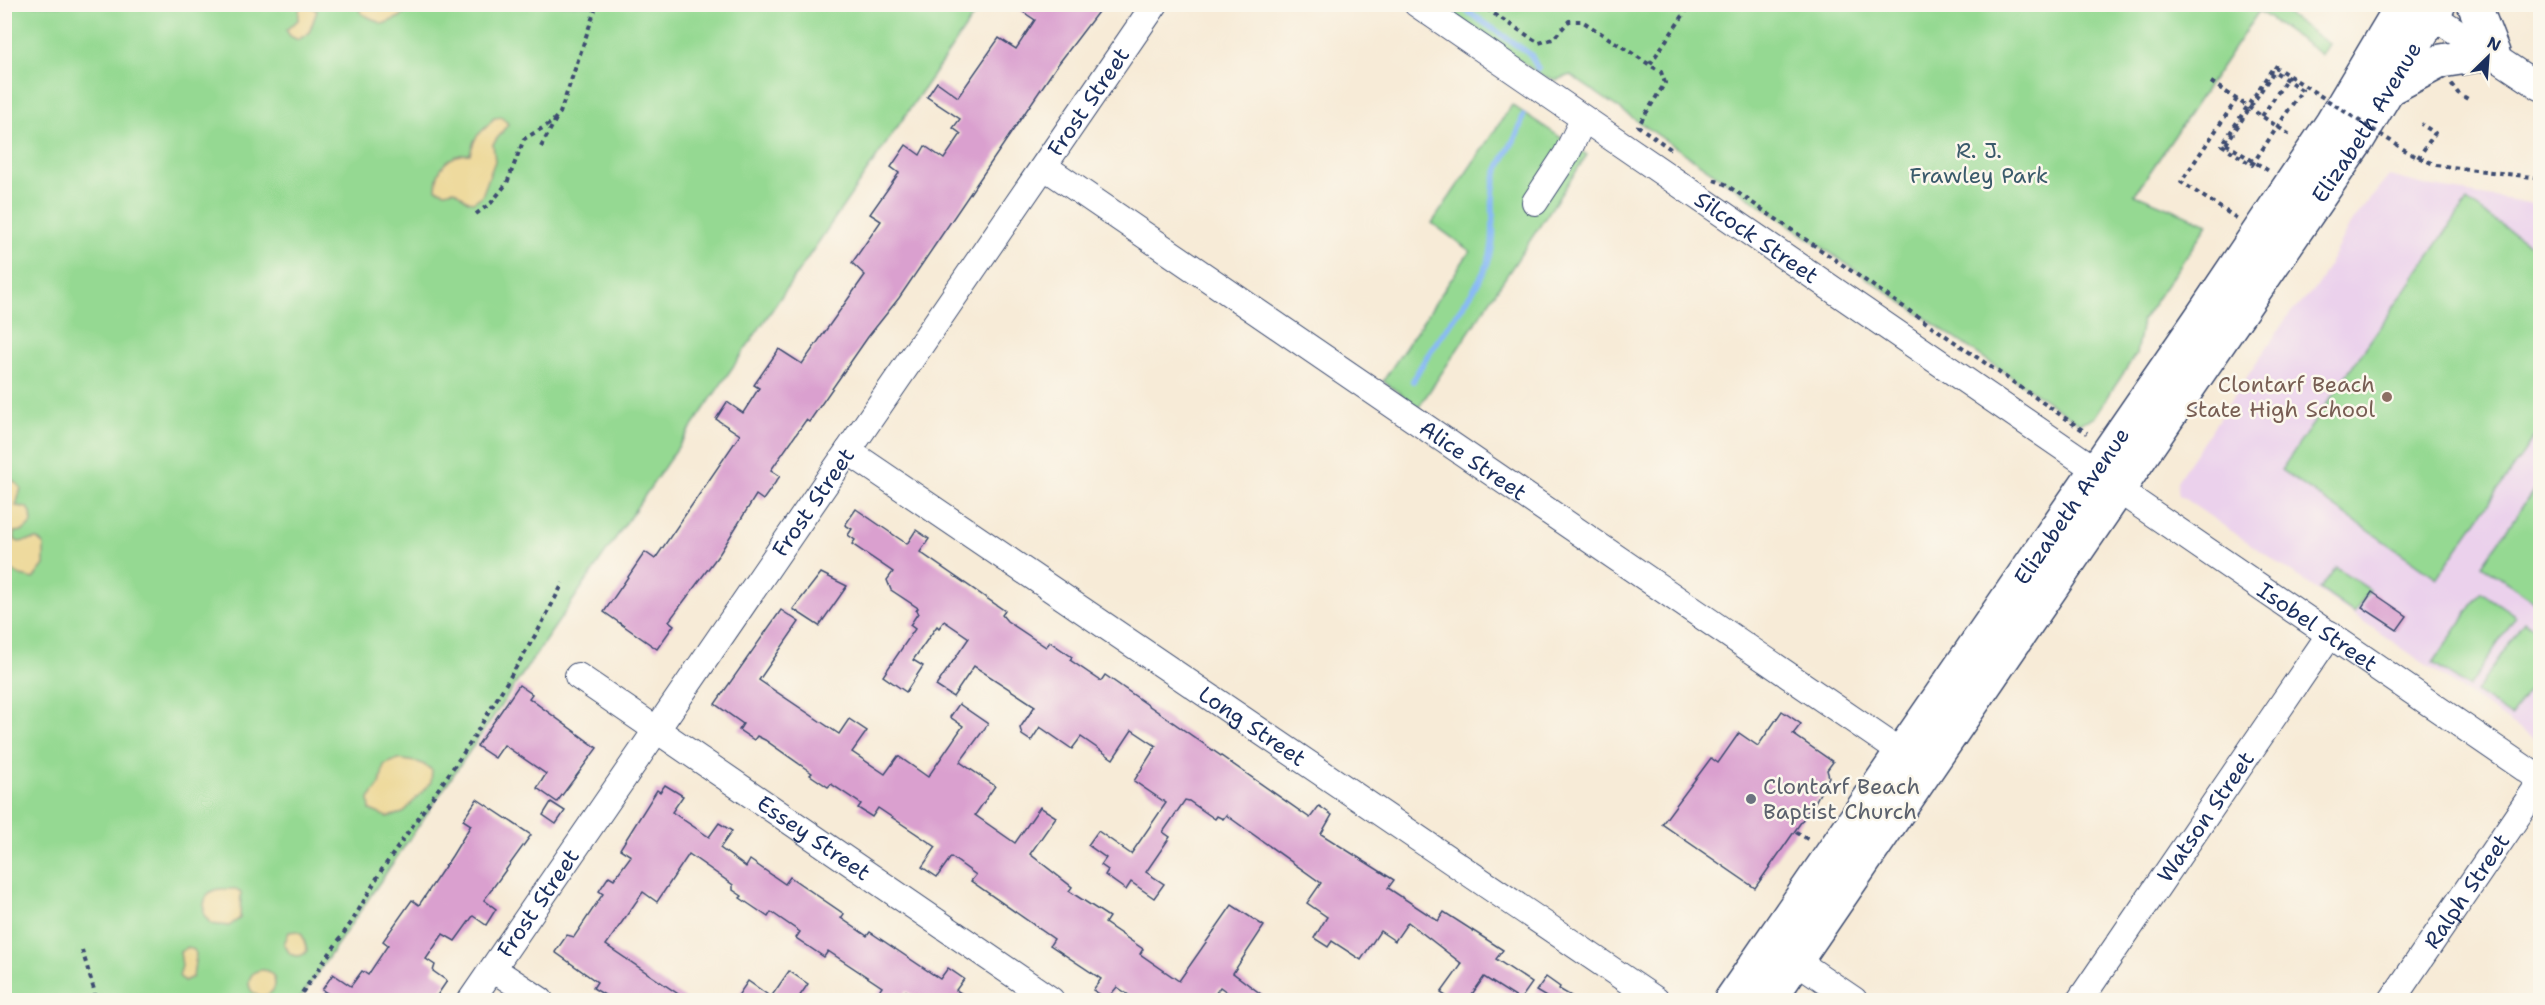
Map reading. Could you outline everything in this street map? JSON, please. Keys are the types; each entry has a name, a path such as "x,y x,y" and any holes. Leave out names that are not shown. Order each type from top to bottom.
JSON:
{"highway":[{"path":"2390,88 2441,61 2493,53 2474,4"},
{"name":"Elizabeth Avenue","path":"1769,1000 1783,952 1902,753 2108,480 2357,141 2390,88 2423,7"},
{"name":"Elizabeth Avenue","path":"1731,1000 1783,952 2108,480 2332,123 2423,7"}],"street":[{"name":"Frost Street","path":"471,1000 1155,4"},
{"name":"Silcock Street","path":"1417,4 2108,480"},
{"path":"2423,7 2541,87"},
{"path":"1535,202 1566,155 1583,120"},
{"name":"Alice Street","path":"1045,167 1902,753"},
{"name":"Long Street","path":"848,451 1656,1000"},
{"name":"Isobel Street","path":"2108,480 2541,781"},
{"name":"Watson Street","path":"2080,1000 2331,634"},
{"name":"Essey Street","path":"578,675 1051,1000"},
{"name":"Ralph Street","path":"2391,1000 2541,781"},
{"path":"1783,952 1854,1000"},
{"path":"493,969 540,1000"}],"path":[{"path":"541,147 560,113 597,4"},
{"path":"1479,4 1539,43 1553,39 1569,21 1582,21 1650,64 1664,75 1665,83 1638,126 1668,147 1679,158"},
{"path":"1650,64 1691,4"},
{"path":"2272,173 2226,144 2274,71 2302,90 2252,165 2222,145 2274,66 2418,158 2436,165 2541,178"},
{"path":"2262,116 2289,76"},
{"path":"2449,81 2458,93 2471,101"},
{"path":"2211,82 2295,139"},
{"path":"2237,99 2181,182 2240,220"},
{"path":"476,214 491,203 507,183 524,139 551,123 560,113"},
{"path":"2418,158 2435,133 2421,124"},
{"path":"1707,178 1725,184 2087,433"},
{"path":"297,1000 353,920 381,871 469,745 539,629 563,584"},
{"path":"1796,832 1807,839"},
{"path":"82,950 95,1000"}],"shaded area":[{"name":"Clontarf Beach State High School","path":"2389,176 2433,187 2529,203 2540,210 2540,743 2179,495 2177,481 2290,313 2317,287 2350,224"}],"green space":[{"name":"R. J. Frawley Park","path":"2273,4 2329,44 2322,55 2259,11 2135,194 2208,224 2142,321 2136,354 2094,418 2079,423 1570,75 1556,80 1540,75 1440,5"},
{"path":"5,5 981,5 299,1000 5,1000"},
{"path":"1512,105 1587,155 1419,407 1383,381 1470,251 1432,223"},
{"path":"2467,201 2540,252 2540,429 2437,578 2281,470"},
{"path":"2540,481 2540,605 2482,565"},
{"path":"2336,567 2370,590 2354,613 2320,589"},
{"path":"2481,592 2516,616 2469,687 2433,663"},
{"path":"2524,621 2540,632 2540,673 2511,716 2476,692"}],"sand":[{"path":"300,5 310,5 317,11 309,33 298,40 290,36 286,30 298,20"},
{"path":"356,5 411,5 400,17 383,24 362,14"},
{"path":"502,117 508,124 493,144 495,161 482,196 473,202 468,201 454,190 445,192 436,189 438,174 445,163 456,156 470,154 479,134 494,118"},
{"path":"5,477 14,481 21,488 16,506 26,507 31,512 32,523 23,531 14,532 15,540 19,542 37,539 44,545 44,565 33,579 21,576 5,566"},
{"path":"398,759 421,763 432,770 431,782 403,813 387,817 370,810 369,799 380,784 384,765"},
{"path":"220,889 236,889 241,893 240,918 229,926 211,924 204,915 208,894"},
{"path":"297,931 302,934 307,950 304,954 297,956 290,954 284,944 289,932"},
{"path":"188,947 196,954 193,977 184,981 179,976 182,966 180,952"},
{"path":"262,970 271,974 275,983 271,992 262,996 253,992 249,983 253,974"}],"building":[{"path":"1011,4 1104,4 1056,67 899,298 868,337 809,422 806,420 771,470 780,476 763,500 756,495 720,553 669,621 674,625 657,649 604,612 645,552 655,559 740,435 716,419 727,402 743,413 759,388 754,385 779,349 802,364 865,275 852,263 881,221 870,214 899,173 891,167 906,145 920,155 925,146 944,159 961,134 953,128 960,119 927,97 937,82 958,97 999,38 1016,49 1035,20"},
{"path":"856,509 907,544 916,530 929,539 920,552 1005,611 1002,615 1007,621 1046,647 1050,642 1072,657 1070,660 1101,681 1105,675 1310,818 1319,806 1332,815 1321,834 1394,880 1388,888 1438,921 1444,912 1503,950 1496,959 1532,983 1520,1000 1484,977 1468,1000 1452,1000 1441,993 1462,964 1408,922 1395,941 1380,931 1361,960 1332,941 1328,947 1314,938 1327,917 1307,903 1321,883 1226,815 1223,819 1217,816 1215,819 1189,801 1185,800 1163,832 1170,837 1146,872 1164,884 1154,898 1131,882 1126,890 1105,875 1108,870 1101,865 1106,858 1088,845 1098,831 1131,854 1166,803 1134,781 1156,746 1132,730 1113,759 1081,737 1072,749 1040,727 1031,741 1022,735 1020,728 1035,706 974,666 953,697 936,686 969,638 944,621 939,628 937,626 913,660 923,666 906,692 883,676 915,629 910,625 918,613 916,611 918,608 891,590 887,580 893,572 852,544 855,540 848,535 852,529 845,525"},
{"path":"821,573 847,586 819,626 793,609"},
{"path":"2372,592 2407,616 2397,630 2362,607"},
{"path":"781,610 799,622 759,680 839,734 849,719 867,731 852,752 885,774 898,756 928,777 963,726 950,717 959,704 988,724 960,762 995,786 975,815 1015,843 1040,807 1056,817 1030,854 1072,887 1069,891 1109,917 1105,923 1143,949 1140,954 1179,981 1232,905 1264,926 1233,973 1269,1000 1238,1000 1220,987 1211,1000 1150,1000 1142,995 1136,1000 1117,987 1107,999 1093,990 1101,979 1050,945 1054,939 971,881 976,875 951,857 937,877 922,867 936,847 878,808 872,817 858,808 861,804 831,784 828,787 810,775 812,773 765,740 757,736 754,740 739,730 743,724 715,704"},
{"path":"519,685 532,694 529,698 597,748 557,802 537,788 546,774 504,745 495,758 477,746"},
{"name":"Clontarf Beach Baptist Church","path":"1782,711 1801,724 1793,734 1833,762 1827,770 1829,777 1815,802 1755,888 1662,824 1711,758 1718,763 1739,733 1758,746"},
{"path":"665,785 683,796 672,812 709,837 719,823 732,831 720,848 746,867 750,860 785,884 790,877 844,914 841,918 867,936 870,932 940,979 948,968 964,979 956,990 972,1000 920,1000 906,991 903,996 897,992 888,1000 878,993 882,987 828,951 824,957 796,938 800,932 771,912 768,917 740,898 742,896 733,890 733,885 689,854 657,902 643,892 606,945 687,1000 613,1000 593,988 597,982 555,952 567,935 574,937 603,894 599,891 609,876 614,879 631,856 620,849 657,790 660,792"},
{"path":"477,799 531,835 484,900 496,909 486,925 473,916 455,941 443,934 426,959 435,965 433,971 447,981 434,1000 338,1000 322,990 333,974 351,986 362,971 368,975 388,945 383,941 412,900 419,905 452,856 471,825 463,820"},
{"path":"551,802 565,811 556,824 543,815"},
{"path":"789,971 808,984 797,1000 735,1000 748,981 771,997"},
{"path":"1546,977 1560,987 1559,989 1578,1000 1551,1000 1536,991"}],"waterway":[{"path":"1457,4 1531,55 1538,69"},
{"path":"1413,381 1421,365 1476,287 1484,271 1492,246 1495,180 1501,163 1519,131 1523,116"}],"place":[{"name":"Clontarf Beach State High School","path":"2387,397"},
{"name":"Clontarf Beach Baptist Church","path":"1751,799"}]}
